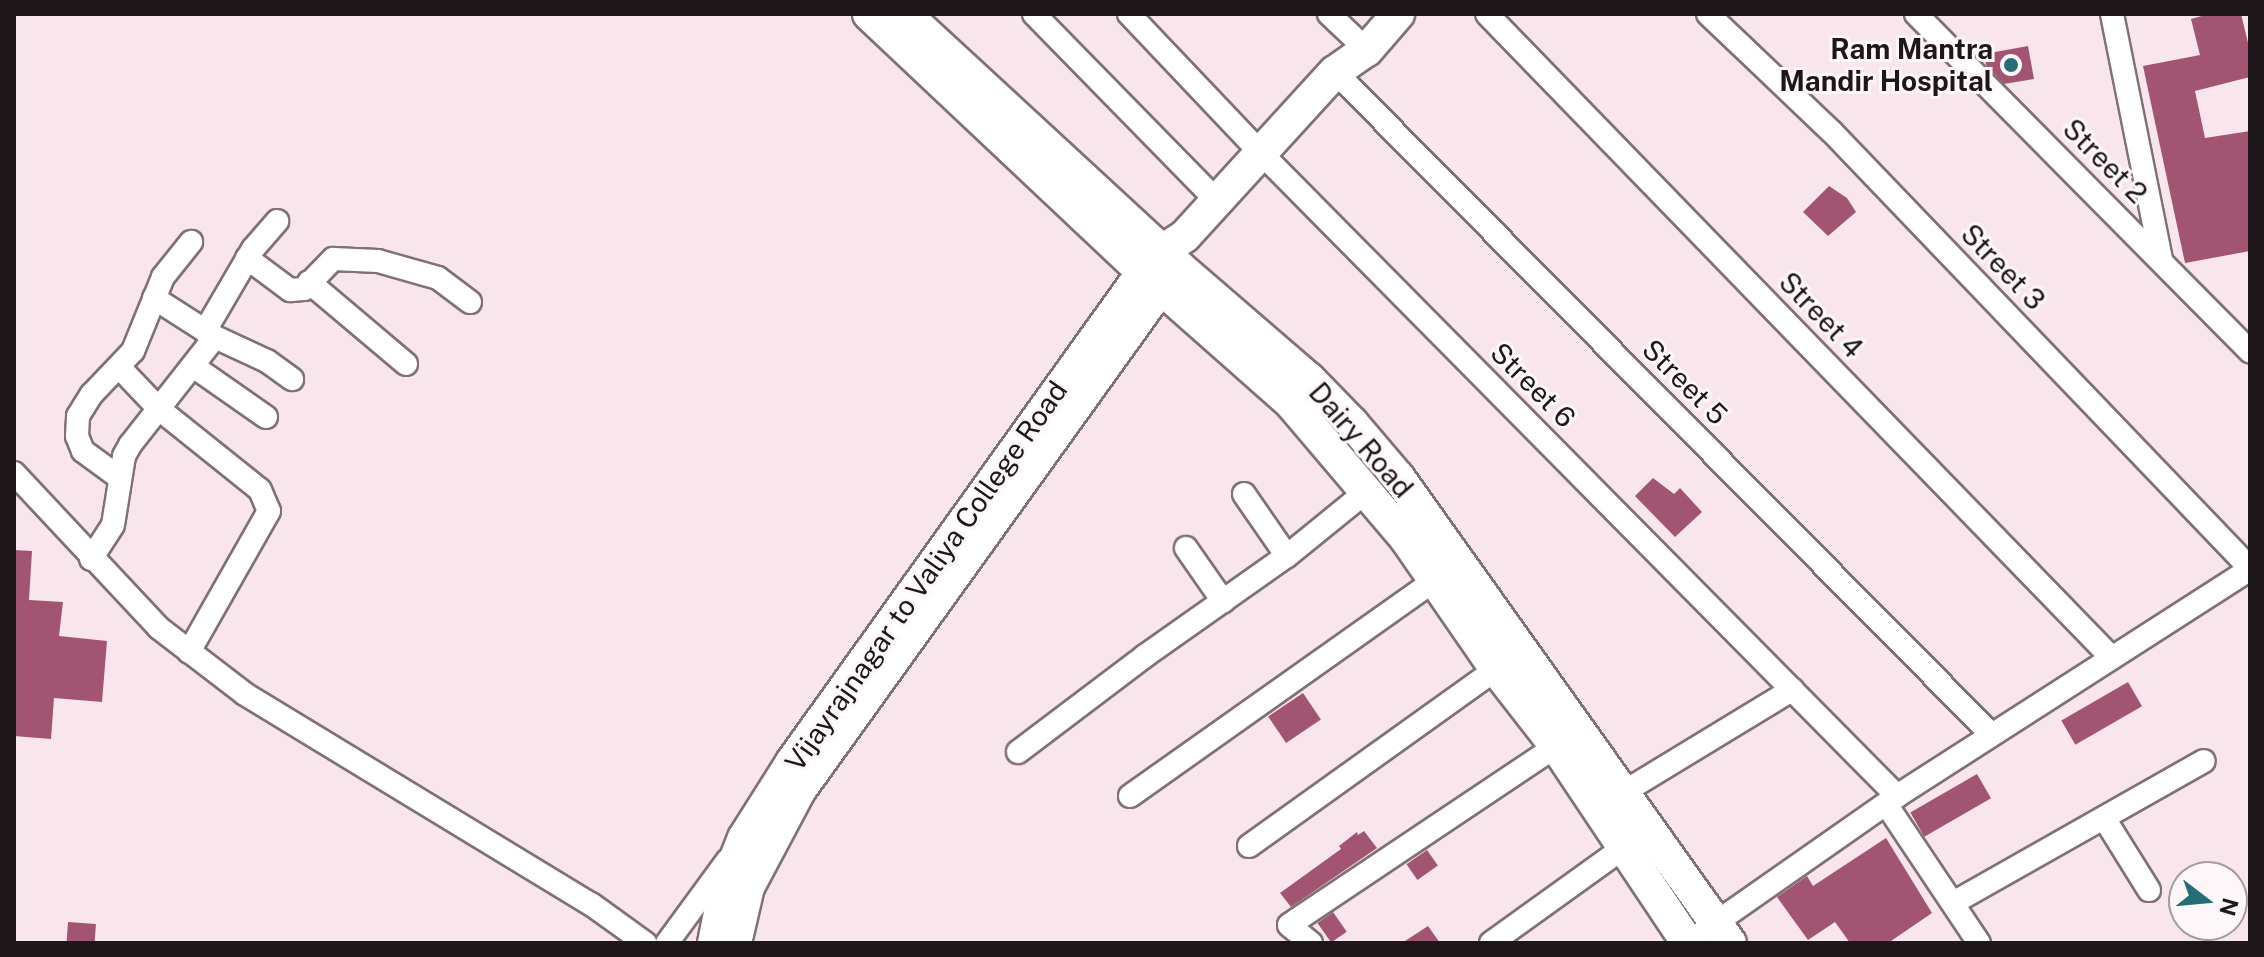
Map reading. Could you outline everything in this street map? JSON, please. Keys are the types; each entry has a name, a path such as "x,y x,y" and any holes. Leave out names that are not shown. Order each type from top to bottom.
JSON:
{"main road":[{"name":"Dairy Road","path":"869,14 1309,379 1352,423 1398,477 1508,659 1556,746 1622,849 1688,943"},
{"name":"Vijayrajnagar to Valiya College Road","path":"714,943 719,909 744,838 792,762 1166,262 1260,152 1335,72 1367,50 1398,14"},
{"name":"Dairy Road","path":"922,20 1166,262 1291,403 1367,491 1435,580 1624,792 1722,933"},
{"name":"Vijayrajnagar to Valiya College Road","path":"735,943 748,887 799,791 1166,262"}],"street":[{"path":"1034,14 1217,201"},
{"name":"Street 6","path":"1129,14 1260,152 1792,690 1892,800 1979,943"},
{"path":"1329,14 1367,50"},
{"name":"Street 4","path":"1487,14 2112,658"},
{"name":"Street 3","path":"1708,14 1832,132 2250,568"},
{"name":"Street 2","path":"1916,14 2250,352"},
{"path":"2112,14 2161,260"},
{"name":"Street 5","path":"1335,72 1992,735"},
{"path":"91,559 113,525 120,478 130,445 193,366 247,258 277,221"},
{"path":"120,478 83,451 76,424 83,406 120,368 138,342 163,277 191,242"},
{"path":"247,258 290,290 298,291 333,259 378,261 438,278 470,302"},
{"path":"309,282 406,364"},
{"path":"154,298 210,334 267,361 292,379"},
{"path":"193,366 266,417"},
{"path":"120,368 159,409 260,490 269,511 189,652"},
{"path":"14,473 91,559 159,628 245,694 591,904 645,943"},
{"path":"1018,752 1287,556 1367,491"},
{"path":"1244,494 1287,556"},
{"path":"1186,548 1223,601"},
{"path":"1688,943 1722,933 1892,800 2250,568"},
{"path":"1130,796 1435,580"},
{"path":"1249,846 1508,659"},
{"path":"1624,792 1792,690"},
{"path":"1311,943 1289,925 1556,746"},
{"path":"1953,903 2204,761"},
{"path":"2104,818 2149,890"},
{"path":"667,943 744,838"},
{"path":"1491,943 1622,849"}],"building":[{"path":"2209,14 2241,14 2250,51 2250,77 2195,91 2205,138 2250,131 2250,251 2185,263 2143,66 2200,55 2191,19"},
{"path":"2028,46 2034,79 2004,84 1986,65 1984,54"},
{"path":"1829,186 1847,198 1856,212 1828,236 1803,212"},
{"path":"1653,478 1674,494 1680,488 1702,512 1675,537 1635,496"},
{"path":"14,550 32,551 29,600 63,602 59,636 107,641 102,702 54,698 51,739 14,736"},
{"path":"2128,682 2142,706 2075,745 2061,721"},
{"path":"1303,693 1321,720 1286,743 1268,716"},
{"path":"1977,774 1991,798 1924,837 1910,812"},
{"path":"1364,831 1377,848 1291,907 1280,893 1341,849 1339,846 1357,832 1358,835"},
{"path":"1886,838 1932,913 1888,943 1850,943 1835,922 1808,940 1777,897 1807,876 1813,886"},
{"path":"1427,850 1438,866 1417,880 1407,864"},
{"path":"1333,912 1347,932 1331,943 1317,923"},
{"path":"68,922 96,924 95,943 67,943"},
{"path":"1428,926 1440,943 1402,943"}],"place":[{"name":"Ram Mantra Mandir Hospital","path":"2011,65"}]}
